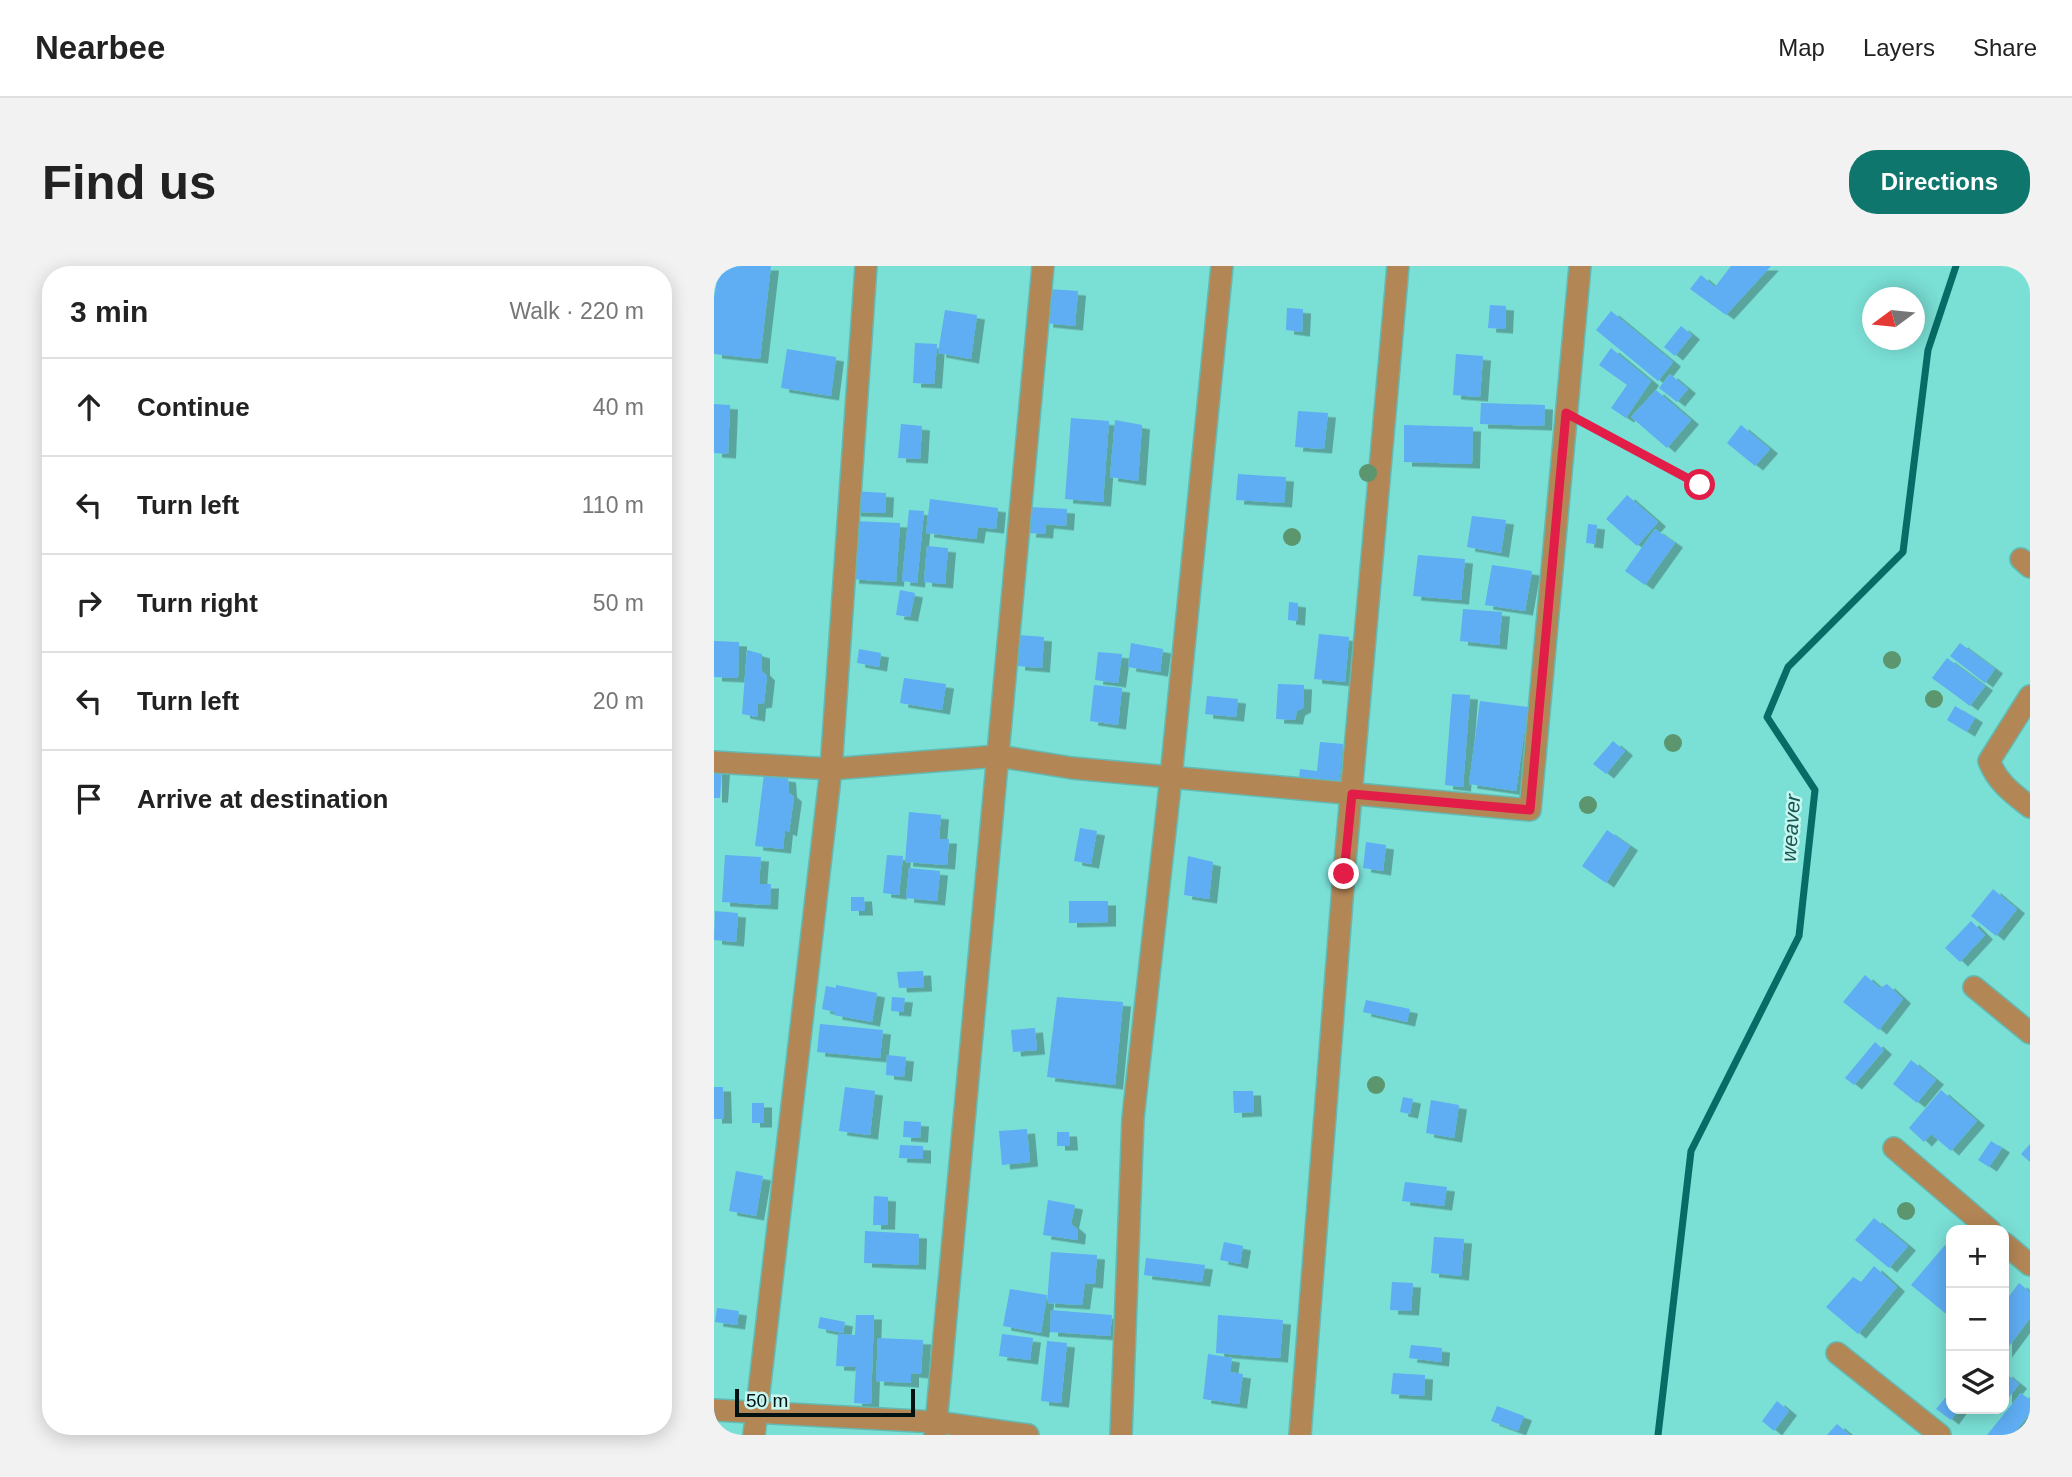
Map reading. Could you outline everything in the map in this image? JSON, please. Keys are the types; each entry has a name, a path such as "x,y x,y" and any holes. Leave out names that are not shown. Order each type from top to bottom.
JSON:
{"street":[{"path":"754,1435 831,769 866,266"},
{"path":"935,1429 1043,266"},
{"path":"1121,1435 1133,1118 1171,777 1222,266"},
{"path":"1300,1435 1398,266"},
{"path":"714,762 831,769 998,755 1072,768 1530,810 1580,266"},
{"path":"2030,695 1989,761 1994,774 2004,786 2030,807"},
{"path":"1974,987 2030,1034"},
{"path":"1894,1147 1984,1225"},
{"path":"2009,1246 2030,1265"},
{"path":"1837,1353 1940,1435"},
{"path":"714,1410 1028,1435"}],"path":[{"path":"1566,413 1700,485"}],"building":[{"path":"714,266 771,266 760,359 714,354 714,298 719,270 714,269"},
{"path":"1731,266 1771,266 1726,315 1690,289 1701,275 1715,287"},
{"path":"1049,289 1078,291 1075,326 1045,323"},
{"path":"1490,305 1506,306 1505,329 1488,328"},
{"path":"1287,308 1303,309 1302,332 1286,330"},
{"path":"945,310 977,315 971,359 938,353"},
{"path":"1611,311 1673,362 1658,381 1596,330"},
{"path":"1681,326 1692,335 1675,356 1664,347"},
{"path":"915,343 937,344 934,384 913,383"},
{"path":"1611,348 1651,381 1626,418 1611,408 1627,385 1599,365"},
{"path":"787,349 836,357 831,396 781,388"},
{"path":"1456,354 1483,356 1480,397 1453,395"},
{"path":"1670,374 1688,389 1677,402 1659,388"},
{"path":"1656,390 1691,420 1667,448 1631,417"},
{"path":"1481,403 1545,405 1544,426 1480,424"},
{"path":"714,404 730,405 728,454 714,453"},
{"path":"1298,411 1328,413 1324,449 1295,447"},
{"path":"1071,418 1109,421 1103,502 1065,499"},
{"path":"1115,420 1142,425 1138,481 1110,477"},
{"path":"901,424 922,426 920,459 898,458"},
{"path":"1404,425 1473,427 1472,464 1404,462"},
{"path":"1741,425 1770,449 1755,466 1727,443"},
{"path":"1238,474 1286,477 1284,503 1236,500"},
{"path":"853,491 886,493 885,513 853,512"},
{"path":"1627,495 1658,522 1637,546 1606,519"},
{"path":"930,499 998,508 996,529 978,527 976,539 926,533"},
{"path":"1030,507 1067,509 1066,526 1046,524 1045,534 1028,533"},
{"path":"909,510 924,511 917,583 902,581"},
{"path":"1472,516 1506,520 1501,553 1467,547"},
{"path":"854,521 900,523 896,582 851,579"},
{"path":"1588,524 1597,525 1595,544 1586,543"},
{"path":"1655,529 1675,543 1645,585 1625,571"},
{"path":"927,546 948,548 945,584 924,582"},
{"path":"1418,555 1465,559 1461,600 1413,596"},
{"path":"1492,565 1532,571 1525,611 1485,605"},
{"path":"900,590 915,593 910,617 896,615"},
{"path":"1289,602 1298,603 1297,621 1288,620"},
{"path":"1463,609 1502,612 1499,645 1460,641"},
{"path":"1319,634 1349,637 1345,682 1314,679"},
{"path":"1019,635 1044,637 1042,668 1017,666"},
{"path":"714,641 739,642 738,678 714,677"},
{"path":"1131,643 1163,649 1160,672 1128,667"},
{"path":"1960,643 1995,669 1985,683 1950,656"},
{"path":"859,649 881,653 879,667 857,663"},
{"path":"747,650 762,654 762,671 767,676 764,703 758,704 757,717 742,714"},
{"path":"1098,652 1122,654 1118,683 1095,680"},
{"path":"1947,658 1985,686 1970,706 1932,678"},
{"path":"904,678 946,684 942,710 900,703"},
{"path":"1278,684 1304,685 1303,708 1297,711 1295,720 1276,719"},
{"path":"1094,685 1122,688 1118,725 1090,721"},
{"path":"1452,694 1470,695 1463,787 1445,785"},
{"path":"1207,696 1238,699 1236,717 1205,714"},
{"path":"1480,701 1528,707 1516,791 1469,784"},
{"path":"1955,706 1975,718 1967,732 1947,720"},
{"path":"1613,741 1625,751 1606,774 1593,764"},
{"path":"1320,742 1343,744 1339,785 1299,781 1300,769 1317,771"},
{"path":"714,768 722,769 720,798 714,798"},
{"path":"764,774 788,778 789,793 794,797 789,832 785,830 783,849 755,846"},
{"path":"909,812 941,815 939,839 949,839 947,865 905,862"},
{"path":"1080,828 1097,831 1091,864 1074,861"},
{"path":"1607,830 1630,846 1606,883 1582,866"},
{"path":"1366,842 1386,845 1383,871 1363,868"},
{"path":"725,855 761,857 759,884 771,884 770,905 722,902"},
{"path":"887,855 903,856 899,895 883,893"},
{"path":"1188,856 1213,862 1209,899 1184,895"},
{"path":"909,868 940,871 937,901 906,898"},
{"path":"1993,889 2017,909 1996,936 1971,916"},
{"path":"851,897 864,897 865,911 851,911"},
{"path":"1069,901 1108,901 1108,922 1069,923"},
{"path":"715,911 738,913 736,942 714,940"},
{"path":"1971,921 1985,935 1960,962 1945,948"},
{"path":"923,971 924,987 899,988 897,972"},
{"path":"1865,975 1880,988 1887,984 1903,999 1879,1030 1843,1002"},
{"path":"836,985 877,993 872,1022 834,1015 835,1012 822,1009 826,986 836,988"},
{"path":"892,997 905,998 903,1012 891,1011"},
{"path":"1057,997 1123,1002 1115,1085 1047,1077"},
{"path":"1366,1000 1410,1009 1407,1022 1363,1012"},
{"path":"820,1024 883,1030 880,1058 817,1052"},
{"path":"1035,1028 1037,1050 1013,1052 1011,1030"},
{"path":"1875,1042 1884,1050 1854,1085 1845,1078"},
{"path":"887,1055 906,1057 904,1077 886,1075"},
{"path":"1911,1060 1936,1080 1917,1103 1893,1084"},
{"path":"714,1087 723,1087 724,1119 714,1119"},
{"path":"845,1087 875,1091 870,1135 839,1131"},
{"path":"1941,1090 1977,1121 1951,1151 1931,1134 1924,1142 1909,1128"},
{"path":"1233,1091 1253,1091 1254,1112 1234,1113"},
{"path":"1403,1097 1413,1099 1410,1114 1400,1112"},
{"path":"1431,1100 1459,1105 1454,1138 1426,1133"},
{"path":"752,1103 764,1103 764,1123 752,1123"},
{"path":"904,1121 921,1122 920,1138 903,1137"},
{"path":"1027,1129 1030,1162 1002,1165 999,1131"},
{"path":"1057,1132 1069,1132 1070,1146 1057,1146"},
{"path":"1991,1141 2002,1148 1989,1167 1978,1160"},
{"path":"2030,1144 2030,1162 2021,1154"},
{"path":"900,1145 923,1146 923,1159 899,1158"},
{"path":"736,1171 763,1176 756,1216 729,1211"},
{"path":"1405,1182 1447,1187 1444,1206 1402,1201"},
{"path":"874,1196 888,1197 887,1225 873,1225"},
{"path":"1048,1200 1075,1205 1071,1224 1078,1230 1077,1240 1043,1235"},
{"path":"1874,1218 1908,1246 1889,1268 1855,1240"},
{"path":"865,1231 919,1234 918,1265 864,1263"},
{"path":"1434,1237 1464,1239 1461,1276 1431,1273"},
{"path":"1224,1242 1243,1246 1240,1264 1220,1260"},
{"path":"1945,1245 1946,1246 1946,1314 1911,1285"},
{"path":"1051,1252 1097,1255 1095,1284 1085,1283 1082,1305 1047,1303"},
{"path":"1146,1258 1205,1265 1202,1282 1144,1275"},
{"path":"1874,1266 1897,1287 1858,1334 1826,1307 1853,1277 1861,1282"},
{"path":"1392,1282 1413,1283 1411,1311 1390,1310"},
{"path":"2019,1283 2030,1292 2030,1318 2009,1346 2009,1296"},
{"path":"1010,1289 1047,1295 1041,1333 1003,1326"},
{"path":"717,1308 739,1311 737,1325 715,1322"},
{"path":"1051,1310 1112,1315 1110,1336 1050,1332"},
{"path":"856,1315 874,1315 871,1404 854,1403 856,1367 836,1366 838,1334 855,1335"},
{"path":"1218,1315 1283,1320 1280,1358 1216,1353"},
{"path":"820,1317 845,1322 843,1333 818,1328"},
{"path":"1002,1334 1033,1338 1030,1360 999,1356"},
{"path":"878,1338 923,1340 921,1374 911,1373 911,1383 876,1381"},
{"path":"1047,1341 1067,1343 1061,1403 1041,1401"},
{"path":"1411,1345 1442,1348 1441,1362 1409,1358"},
{"path":"1208,1354 1232,1358 1230,1372 1243,1374 1239,1404 1203,1399"},
{"path":"1393,1373 1425,1375 1424,1396 1391,1394"},
{"path":"2009,1376 2019,1384 2009,1397"},
{"path":"2021,1393 2030,1400 2030,1413 2013,1435 1987,1435 2004,1414 2009,1414 2009,1408"},
{"path":"1946,1397 1946,1414 1955,1414 1951,1420 1936,1409"},
{"path":"1777,1401 1789,1411 1774,1431 1762,1421"},
{"path":"1497,1406 1524,1416 1518,1431 1491,1421"},
{"path":"1837,1424 1850,1435 1827,1435"}],"waterway":[{"name":"weaver","path":"1658,1435 1691,1151 1799,936 1815,790 1767,717 1788,667 1903,552 1928,350 1956,266"}],"route":[{"path":"1344,874 1352,794 1530,810 1566,413 1700,485"}]}
